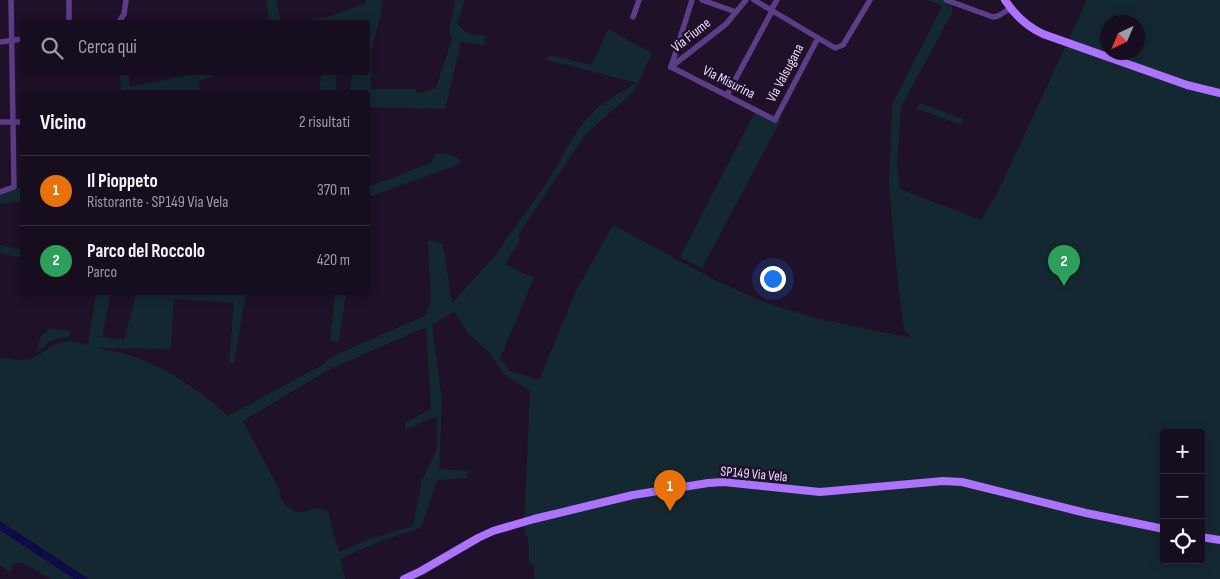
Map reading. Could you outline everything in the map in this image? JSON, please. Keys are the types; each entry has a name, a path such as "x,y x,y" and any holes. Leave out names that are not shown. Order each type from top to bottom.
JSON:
{"street":[{"path":"0,192 14,188 12,0"},
{"path":"68,0 69,20"},
{"path":"120,20 124,14 126,0"},
{"path":"633,17 639,0"},
{"path":"671,67 692,0"},
{"path":"702,0 736,12"},
{"name":"Via Fiume","path":"671,67 711,37 746,0"},
{"path":"754,0 835,48 843,45 870,0"},
{"path":"727,95 777,0"},
{"path":"946,0 993,17 1011,8"},
{"path":"1005,0 1030,26 1043,34 1187,85 1220,93"},
{"name":"Via Valsugana","path":"775,120 818,38"},
{"path":"0,42 20,39"},
{"name":"Via Misurina","path":"671,67 775,120"},
{"path":"0,122 20,122"},
{"name":"SP149 Via Vela","path":"404,579 478,538 500,529 616,499 708,483 741,482 820,492 951,481 962,482 1086,513 1160,528"},
{"path":"1205,538 1220,540"}],"shaded area":[{"path":"266,0 276,0 281,20 269,20"},
{"path":"366,0 381,0 383,7 371,52 371,89 416,89 417,94 436,88 452,40 449,32 455,0 465,0 457,24 467,33 485,36 484,45 461,42 445,109 370,107 370,90 350,90 352,75 370,75 370,20 311,20 328,17 366,3"},
{"path":"928,0 950,0 953,11 901,107 897,162 900,189 981,220 996,196 1087,0 1220,0 1220,579 535,579 534,566 529,562 529,545 524,526 530,391 504,374 489,352 468,334 454,311 432,325 442,401 439,469 468,471 467,478 437,480 421,528 381,541 340,559 345,579 51,579 23,563 14,563 10,572 0,565 0,358 31,359 56,344 65,341 88,345 96,295 111,295 102,337 124,340 136,295 246,295 234,363 229,362 234,303 174,299 171,349 98,348 128,354 158,367 195,389 228,416 322,365 331,357 426,315 431,300 428,240 443,244 452,303 493,258 548,181 578,129 597,108 637,83 547,60 549,55 592,65 608,29 652,53 635,90 584,136 518,235 520,240 505,264 534,278 500,358 510,371 539,380 576,291 613,225 719,282 764,302 815,318 911,338 904,329 889,184 892,105 942,6","holes":["426,327 431,409 405,423 405,430 437,416 437,449 422,480 413,526 369,539 339,552 328,511 315,509 299,512 287,505 279,496 281,493 243,421 328,370"]},
{"path":"120,75 129,75 129,87 188,75 212,75 212,77 199,81 200,90 121,90"},
{"path":"322,75 337,75 336,90 319,90"},
{"path":"920,103 963,119 962,125 917,109"},
{"path":"756,110 781,120 702,268 680,257"},
{"path":"437,153 454,156 461,161 458,165 370,196 370,186 431,163"},
{"path":"20,187 20,201 0,204 0,192"},
{"path":"0,245 20,250 20,258 0,253"},
{"path":"335,295 346,295 339,342 330,341"},
{"path":"50,328 71,331 68,337 52,340 37,352 40,338"},
{"path":"0,521 89,579 74,579 0,530"}],"place":[{"name":"Parco del Roccolo","path":"1064,286"},
{"name":"Il Pioppeto","path":"670,511"}]}
